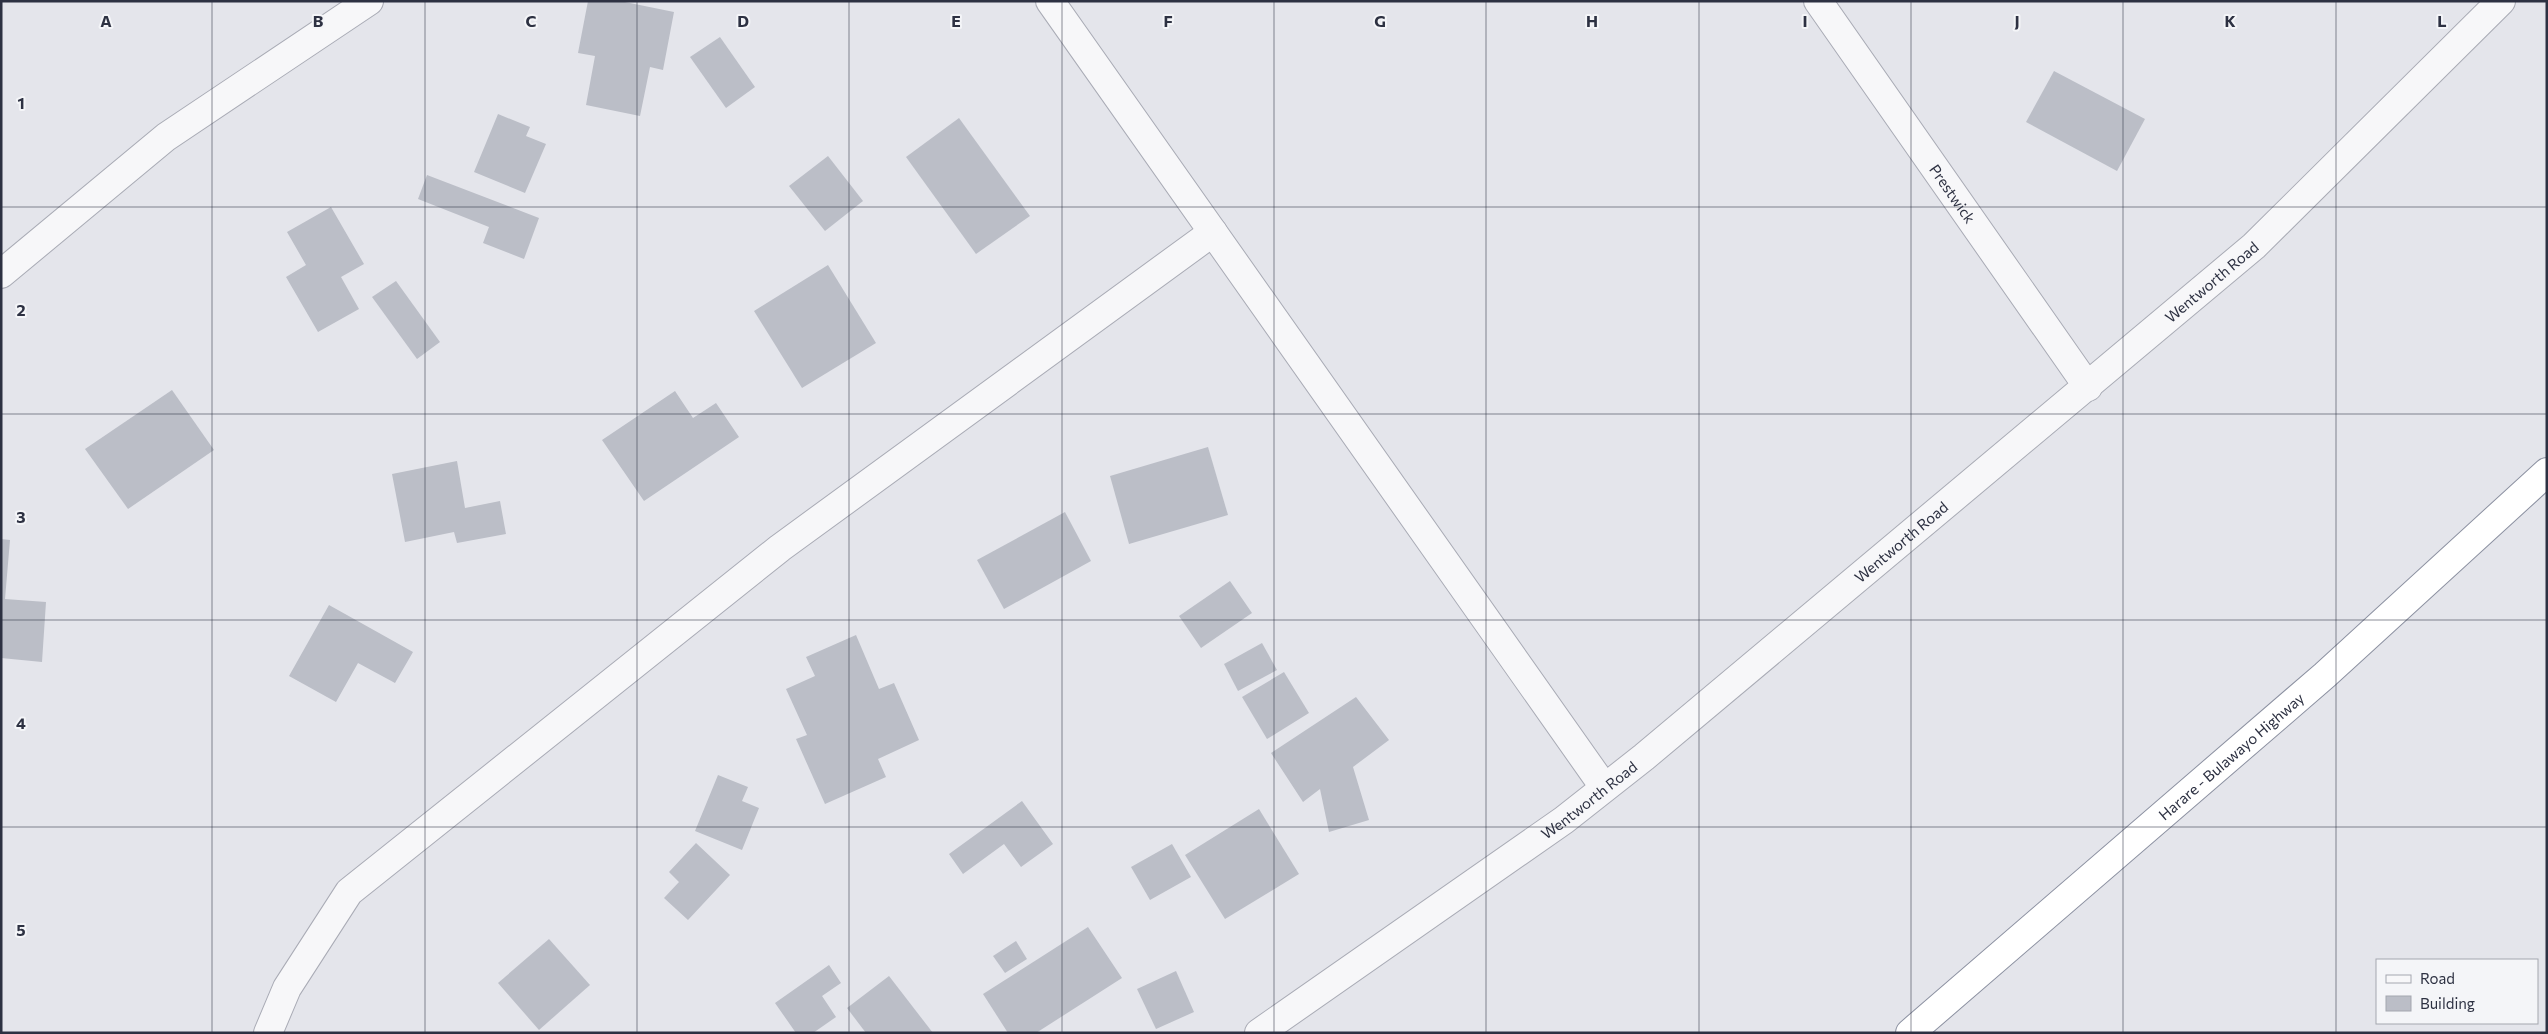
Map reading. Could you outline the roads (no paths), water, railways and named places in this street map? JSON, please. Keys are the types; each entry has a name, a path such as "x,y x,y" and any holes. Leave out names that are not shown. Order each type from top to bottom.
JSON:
{"highway":[{"name":"Harare - Bulawayo Highway","path":"1910,1033 2324,675 2547,472"}],"street":[{"path":"1,274 166,137 369,1"},
{"path":"1050,1 1604,787"},
{"name":"Prestwick","path":"1818,1 2088,387"},
{"name":"Wentworth Road","path":"1259,1033 1564,820 1644,757 2254,246 2501,1"},
{"path":"268,1033 286,988 349,892 780,548 1213,232"}]}
